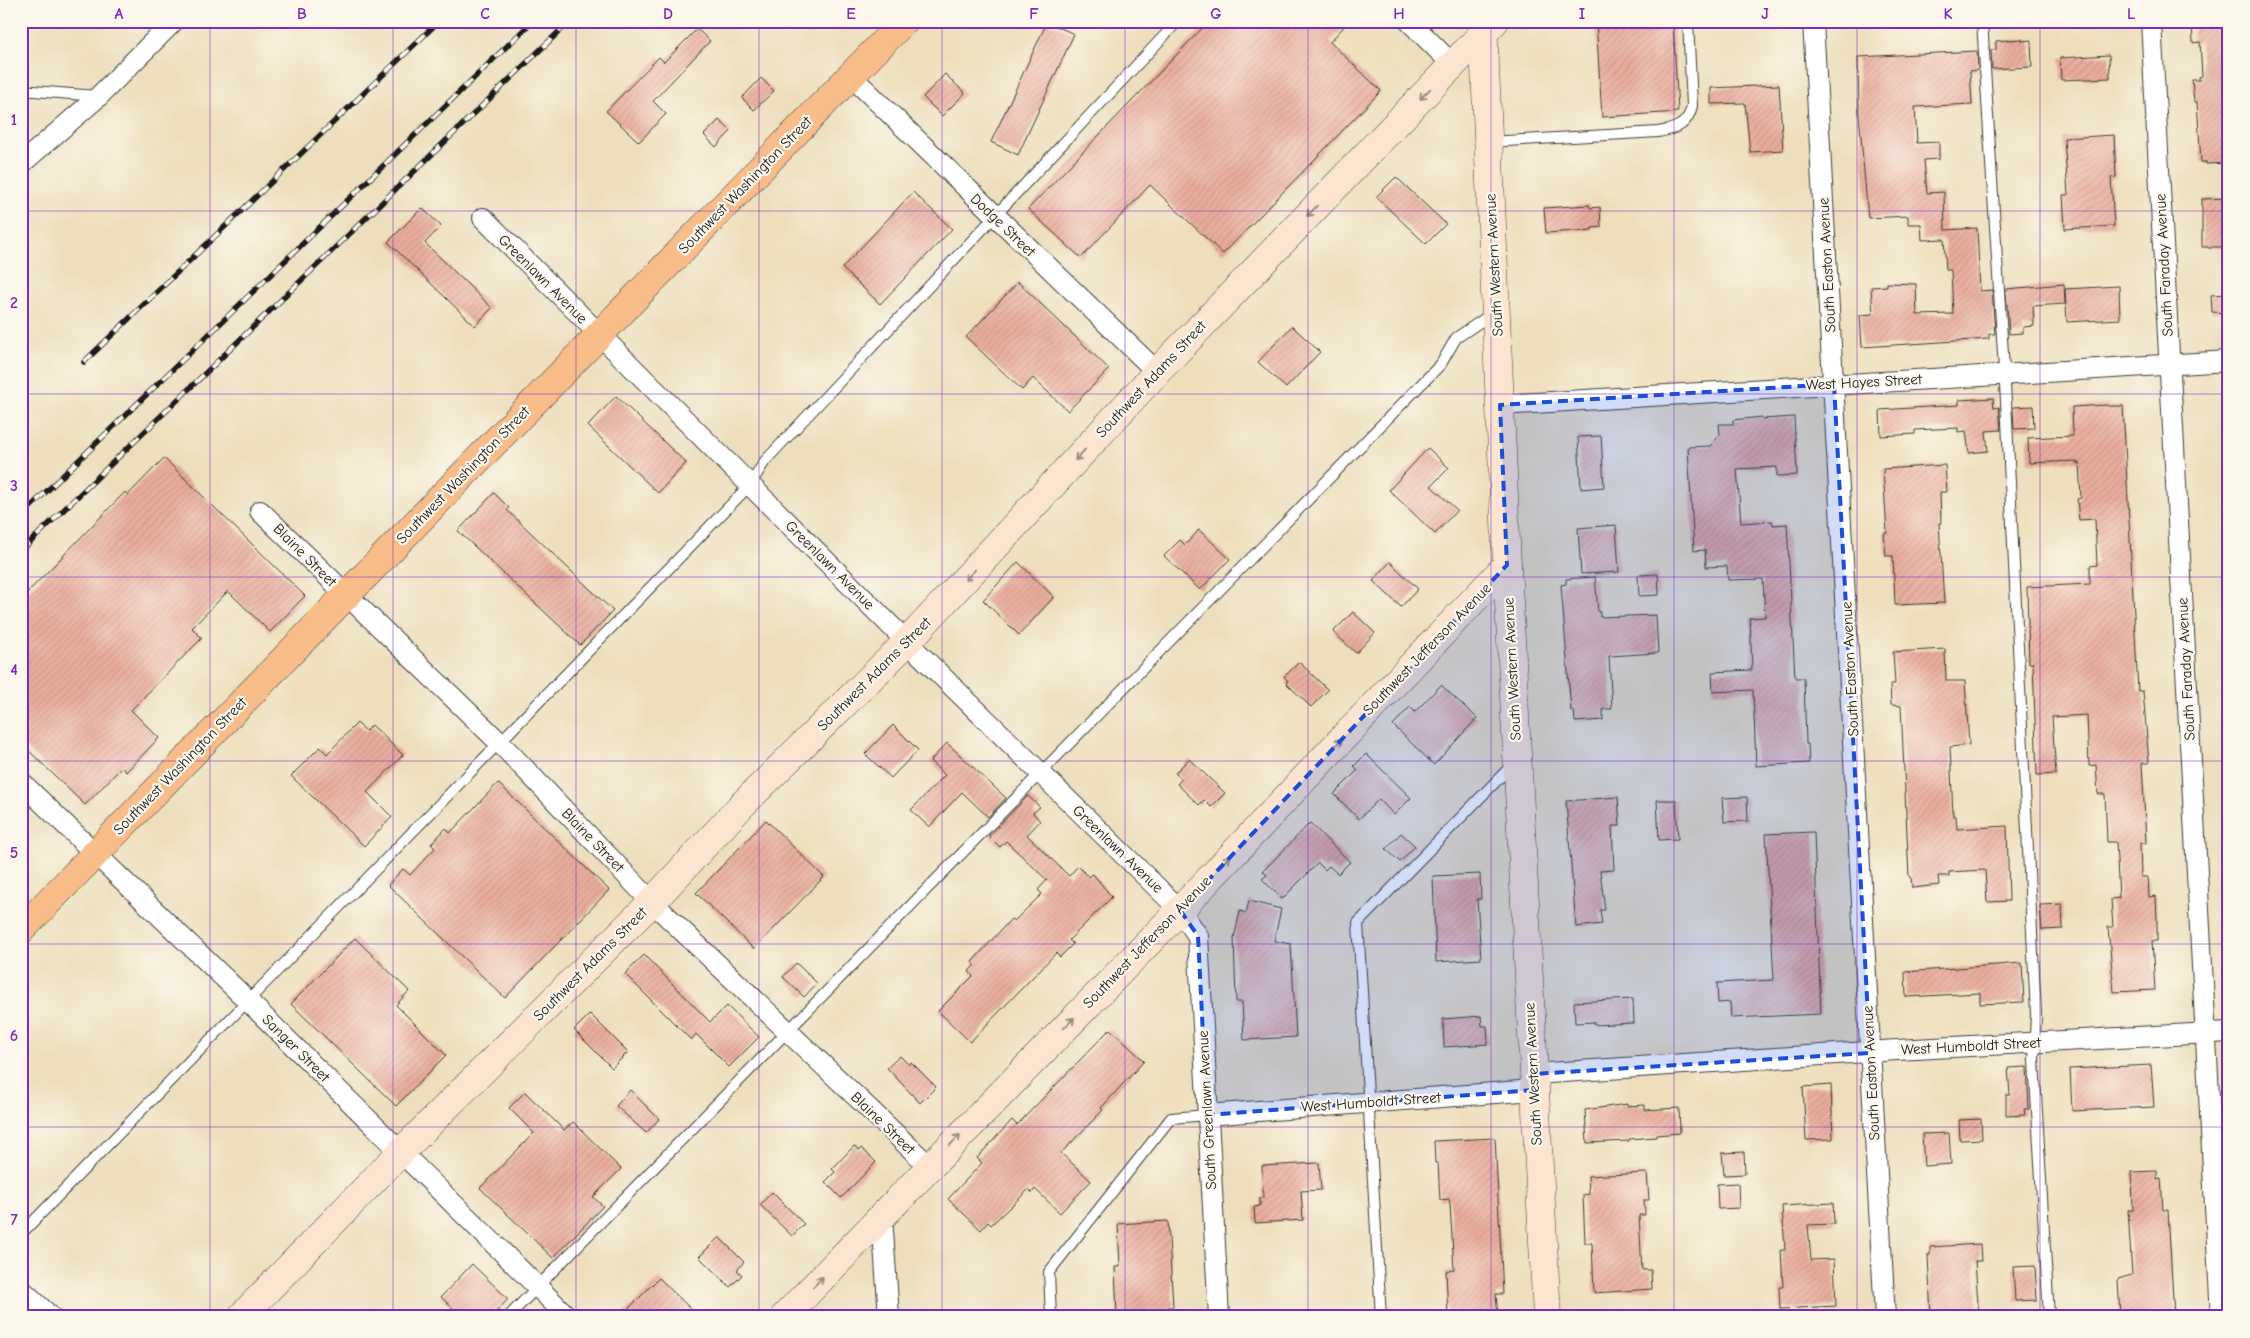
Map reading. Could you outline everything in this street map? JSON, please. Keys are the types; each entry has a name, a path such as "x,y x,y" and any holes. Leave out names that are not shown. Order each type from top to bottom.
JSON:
{"main road":[{"name":"Southwest Washington Street","path":"21,930 904,21"},
{"name":"Southwest Adams Street","path":"241,1317 400,1152 652,902 744,804 907,642 1157,372 1453,65 1487,25"},
{"name":"South Western Avenue","path":"1487,25 1488,142 1507,565 1546,1317"},
{"name":"Southwest Jefferson Avenue","path":"784,1317 1180,910 1507,565"}],"street":[{"path":"21,164 98,96 174,21"},
{"path":"1409,21 1453,65"},
{"name":"South Easton Avenue","path":"1814,21 1885,1317"},
{"name":"South Faraday Avenue","path":"2151,21 2221,1317"},
{"name":"Dodge Street","path":"851,76 1157,372"},
{"name":"Greenlawn Avenue","path":"483,218 907,642 1180,910"},
{"name":"West Hayes Street","path":"1500,405 2229,361"},
{"name":"Blaine Street","path":"260,511 501,744 652,902 929,1166"},
{"name":"Sanger Street","path":"21,782 247,1000 568,1317"},
{"name":"South Greenlawn Avenue","path":"1180,910 1198,936 1219,1317"},
{"name":"West Humboldt Street","path":"1208,1115 1369,1103 1534,1082 1870,1053 2229,1032"},
{"path":"882,1216 889,1317"},
{"path":"21,1289 50,1317"}],"lane":[{"path":"21,1234 247,1000 501,744 750,485 765,461 1178,21"},
{"path":"1488,142 1658,132 1676,129 1690,116 1692,106 1688,21"},
{"path":"1982,21 2004,374 2036,1014 2034,1060 2050,1317"},
{"path":"21,90 98,96"},
{"path":"508,1317 1441,364 1456,338 1496,311"},
{"path":"1381,1317 1358,922 1517,760"},
{"path":"1051,1317 1049,1272 1171,1118 1208,1115"}],"highlighted area":[{"path":"1834,384 1870,1053 1533,1074 1534,1090 1207,1115 1198,936 1180,910 1507,565 1500,405"}],"building":[{"path":"1209,21 1349,21 1330,42 1381,91 1223,254 1150,185 1081,258 1028,209"},
{"path":"1596,21 1673,21 1678,112 1602,117"},
{"path":"2192,21 2229,21 2229,163 2206,164 2206,162 2201,162 2197,102 2194,102 2192,80 2199,80 2199,77 2202,76 2200,42 2193,43"},
{"path":"1047,22 1074,34 1018,155 991,142"},
{"path":"697,29 710,41 653,101 666,114 639,142 606,111 659,57 664,62"},
{"path":"2022,39 2022,41 2031,40 2032,67 1992,69 1991,50 1996,50 1996,41"},
{"path":"1977,51 1978,70 1970,71 1972,104 1915,107 1917,143 1939,142 1939,159 1924,160 1927,193 1944,192 1945,230 1977,228 1980,291 1992,290 1995,334 1989,334 1989,339 1862,347 1860,315 1873,314 1871,287 1887,286 1887,283 1916,284 1917,315 1953,314 1951,270 1946,270 1944,239 1922,240 1921,224 1908,224 1908,216 1868,218 1859,114 1858,57"},
{"path":"2109,55 2110,78 2061,80 2060,58"},
{"path":"945,74 965,93 942,116 923,97"},
{"path":"761,78 774,91 754,110 742,98"},
{"path":"1779,85 1783,150 1750,152 1745,103 1711,104 1711,88"},
{"path":"719,120 731,131 716,147 704,135"},
{"path":"2114,135 2116,177 2111,178 2114,226 2065,229 2063,195 2068,195 2064,138"},
{"path":"1396,177 1446,224 1426,244 1376,197"},
{"path":"913,192 952,229 880,304 842,268"},
{"path":"2229,198 2229,247 2202,247 2202,199"},
{"path":"1589,205 1590,208 1600,207 1601,227 1592,228 1592,230 1546,233 1544,208"},
{"path":"422,208 441,226 425,243 492,308 475,326 388,242"},
{"path":"1018,282 1109,369 1068,411 1033,378 1022,390 966,337"},
{"path":"2064,284 2065,304 2033,306 2034,326 2023,327 2023,333 2009,334 2006,289"},
{"path":"2119,286 2120,319 2067,322 2065,289"},
{"path":"2229,294 2229,313 2212,312 2211,295"},
{"path":"1292,326 1320,352 1286,388 1258,362"},
{"path":"616,396 686,463 658,493 588,426"},
{"path":"1993,398 1994,408 1999,407 2001,430 1986,431 1988,451 1969,453 1966,431 1958,432 1958,428 1915,430 1915,434 1881,436 1880,410 1959,405 1959,400"},
{"path":"2033,406 2034,428 2014,429 2013,407"},
{"path":"2123,406 2138,691 2143,691 2149,763 2142,763 2146,843 2140,843 2141,877 2148,877 2149,897 2156,896 2157,920 2157,941 2152,941 2155,990 2114,992 2108,927 2113,927 2111,899 2119,898 2116,842 2107,842 2105,794 2098,794 2096,765 2089,766 2087,715 2052,717 2056,774 2037,775 2033,663 2029,663 2027,587 2090,584 2090,566 2097,565 2095,519 2079,520 2077,499 2081,498 2079,463 2076,463 2076,461 2029,463 2028,438 2073,436 2072,407"},
{"path":"1762,417 1762,419 1794,417 1797,475 1777,476 1777,467 1737,469 1741,523 1772,521 1773,525 1787,524 1795,678 1804,678 1806,744 1808,744 1809,763 1756,766 1753,690 1713,692 1712,672 1752,670 1750,618 1765,617 1763,579 1728,580 1727,566 1706,567 1705,550 1694,551 1688,447 1710,446 1720,435 1719,424 1733,424 1733,420"},
{"path":"1601,436 1604,487 1581,489 1578,437"},
{"path":"1428,448 1449,468 1431,486 1457,510 1435,534 1389,490"},
{"path":"164,458 305,596 270,632 228,591 192,628 202,638 131,710 159,738 126,772 122,767 85,805 21,743 21,599 125,492 128,495"},
{"path":"1945,465 1947,492 1940,492 1941,523 1939,523 1944,603 1895,605 1893,556 1886,556 1884,533 1887,533 1883,469"},
{"path":"494,493 509,508 507,510 613,611 580,645 458,531"},
{"path":"1616,525 1619,572 1581,574 1578,528"},
{"path":"1199,530 1230,559 1200,590 1164,556 1180,540 1185,545"},
{"path":"1018,562 1054,597 1019,635 983,600"},
{"path":"1390,562 1418,589 1401,607 1373,581"},
{"path":"1658,574 1659,595 1639,596 1638,575"},
{"path":"1595,577 1600,617 1656,615 1658,653 1609,656 1612,709 1603,709 1603,720 1575,722 1574,711 1571,711 1561,585 1566,584 1566,579"},
{"path":"1353,612 1375,633 1356,653 1333,632"},
{"path":"1945,649 1946,681 1965,681 1969,745 1950,747 1953,816 1956,816 1957,829 2007,826 2009,901 1987,902 1985,870 1949,872 1949,876 1938,876 1939,885 1912,888 1911,877 1909,877 1901,706 1891,705 1890,684 1895,684 1893,652"},
{"path":"1299,662 1328,690 1311,707 1286,683 1288,681 1284,677"},
{"path":"1441,685 1477,718 1434,765 1393,725 1410,707 1415,712"},
{"path":"357,723 366,731 372,725 403,755 367,792 392,817 364,846 291,776 320,747 327,754"},
{"path":"893,725 918,750 891,778 865,754"},
{"path":"947,743 1006,798 988,817 962,792 929,827 911,810 945,775 930,761"},
{"path":"1366,754 1411,798 1394,815 1379,799 1359,819 1334,794 1358,770 1354,766"},
{"path":"1189,759 1225,793 1211,807 1204,800 1199,805 1177,784 1182,779 1175,773"},
{"path":"498,783 609,890 505,998 388,885 403,869 410,875 435,848 431,844 446,828 450,833"},
{"path":"1028,796 1040,807 1033,813 1040,821 1027,835 1069,876 1078,866 1089,877 1093,874 1112,897 1069,940 1073,944 1060,957 1056,953 970,1042 938,1011 973,976 969,971 975,965 972,962 1011,919 1014,921 1042,894 1038,890 1047,880 1006,841 1000,847 989,836"},
{"path":"1618,797 1620,826 1612,826 1614,870 1600,871 1605,910 1600,910 1602,924 1576,927 1566,801"},
{"path":"1747,797 1748,821 1724,822 1722,798"},
{"path":"1657,800 1676,800 1678,839 1659,840"},
{"path":"766,820 824,877 754,949 696,893"},
{"path":"1310,823 1350,862 1338,874 1329,866 1325,870 1318,863 1282,899 1262,879 1267,875 1263,871"},
{"path":"1814,832 1821,1014 1731,1018 1730,1002 1718,1003 1717,983 1774,980 1766,834"},
{"path":"1401,833 1415,846 1400,862 1386,849"},
{"path":"1480,874 1481,899 1477,899 1481,959 1436,962 1433,876"},
{"path":"1249,901 1281,909 1274,941 1291,944 1296,1037 1244,1040 1242,1002 1236,1002 1234,938 1240,911 1246,913"},
{"path":"2062,904 2063,929 2042,930 2040,905"},
{"path":"355,938 409,991 396,1005 446,1055 396,1106 291,1004"},
{"path":"644,955 710,1022 727,1006 759,1037 729,1067 696,1034 691,1040 625,974"},
{"path":"796,963 817,983 804,997 783,977"},
{"path":"2022,963 2024,1002 1980,1004 1980,993 1906,997 1905,972"},
{"path":"1633,999 1634,1023 1594,1025 1594,1022 1575,1023 1574,1002"},
{"path":"590,1014 628,1052 612,1068 574,1030"},
{"path":"1481,1016 1482,1026 1487,1026 1488,1044 1444,1047 1443,1019"},
{"path":"1110,1029 1144,1061 1101,1108 1103,1110 1061,1153 1091,1181 1060,1213 1035,1189 1032,1193 1029,1189 991,1225 988,1222 981,1230 948,1199 982,1163 977,1158 1012,1120 1017,1125"},
{"path":"900,1056 909,1065 911,1062 936,1087 920,1103 887,1068"},
{"path":"2151,1065 2154,1107 2072,1111 2070,1069"},
{"path":"2027,1067 2029,1109 2024,1109 2025,1115 2006,1116 2006,1095 2010,1095 2008,1068"},
{"path":"1831,1085 1833,1139 1806,1140 1803,1087"},
{"path":"630,1090 659,1119 646,1133 616,1106"},
{"path":"525,1092 564,1130 573,1122 621,1169 593,1197 603,1206 553,1258 480,1188 534,1133 509,1108"},
{"path":"1627,1104 1627,1106 1645,1105 1645,1110 1679,1108 1680,1133 1629,1139 1629,1141 1587,1143 1585,1110"},
{"path":"1981,1119 1982,1139 1960,1140 1959,1120"},
{"path":"1949,1133 1951,1164 1924,1166 1922,1134"},
{"path":"1495,1138 1503,1294 1496,1294 1498,1317 1448,1317 1446,1271 1454,1270 1450,1204 1449,1199 1440,1200 1438,1163 1435,1163 1434,1141"},
{"path":"854,1146 859,1150 861,1148 876,1162 841,1198 825,1182 835,1172 832,1169"},
{"path":"1744,1152 1745,1174 1724,1175 1722,1153"},
{"path":"1319,1163 1321,1190 1301,1191 1303,1220 1255,1223 1254,1207 1260,1206 1260,1198 1263,1198 1262,1166"},
{"path":"2157,1171 2157,1179 2161,1178 2163,1210 2168,1210 2174,1317 2120,1317 2118,1279 2132,1275 2128,1210 2133,1210 2132,1172"},
{"path":"1647,1173 1649,1200 1644,1200 1645,1215 1639,1215 1642,1270 1651,1270 1652,1289 1594,1293 1592,1243 1585,1243 1583,1195 1589,1194 1588,1176"},
{"path":"1738,1183 1739,1208 1718,1209 1717,1184"},
{"path":"772,1192 804,1224 792,1236 760,1205"},
{"path":"1833,1203 1834,1224 1808,1225 1811,1260 1834,1259 1836,1306 1780,1309 1779,1287 1783,1287 1781,1250 1785,1250 1782,1206"},
{"path":"1168,1221 1173,1307 1168,1307 1168,1310 1117,1314 1115,1267 1120,1267 1118,1224"},
{"path":"719,1237 744,1262 737,1270 742,1275 730,1287 699,1257"},
{"path":"1980,1244 1981,1261 1975,1261 1979,1317 1931,1317 1928,1255 1930,1255 1930,1247"},
{"path":"472,1264 508,1299 492,1317 462,1317 441,1297"},
{"path":"2035,1266 2037,1300 2015,1301 2013,1267"},
{"path":"659,1278 699,1317 620,1317"}],"railway":[{"path":"84,362 439,21"},
{"path":"21,516 533,21"},
{"path":"21,551 570,21"}]}
